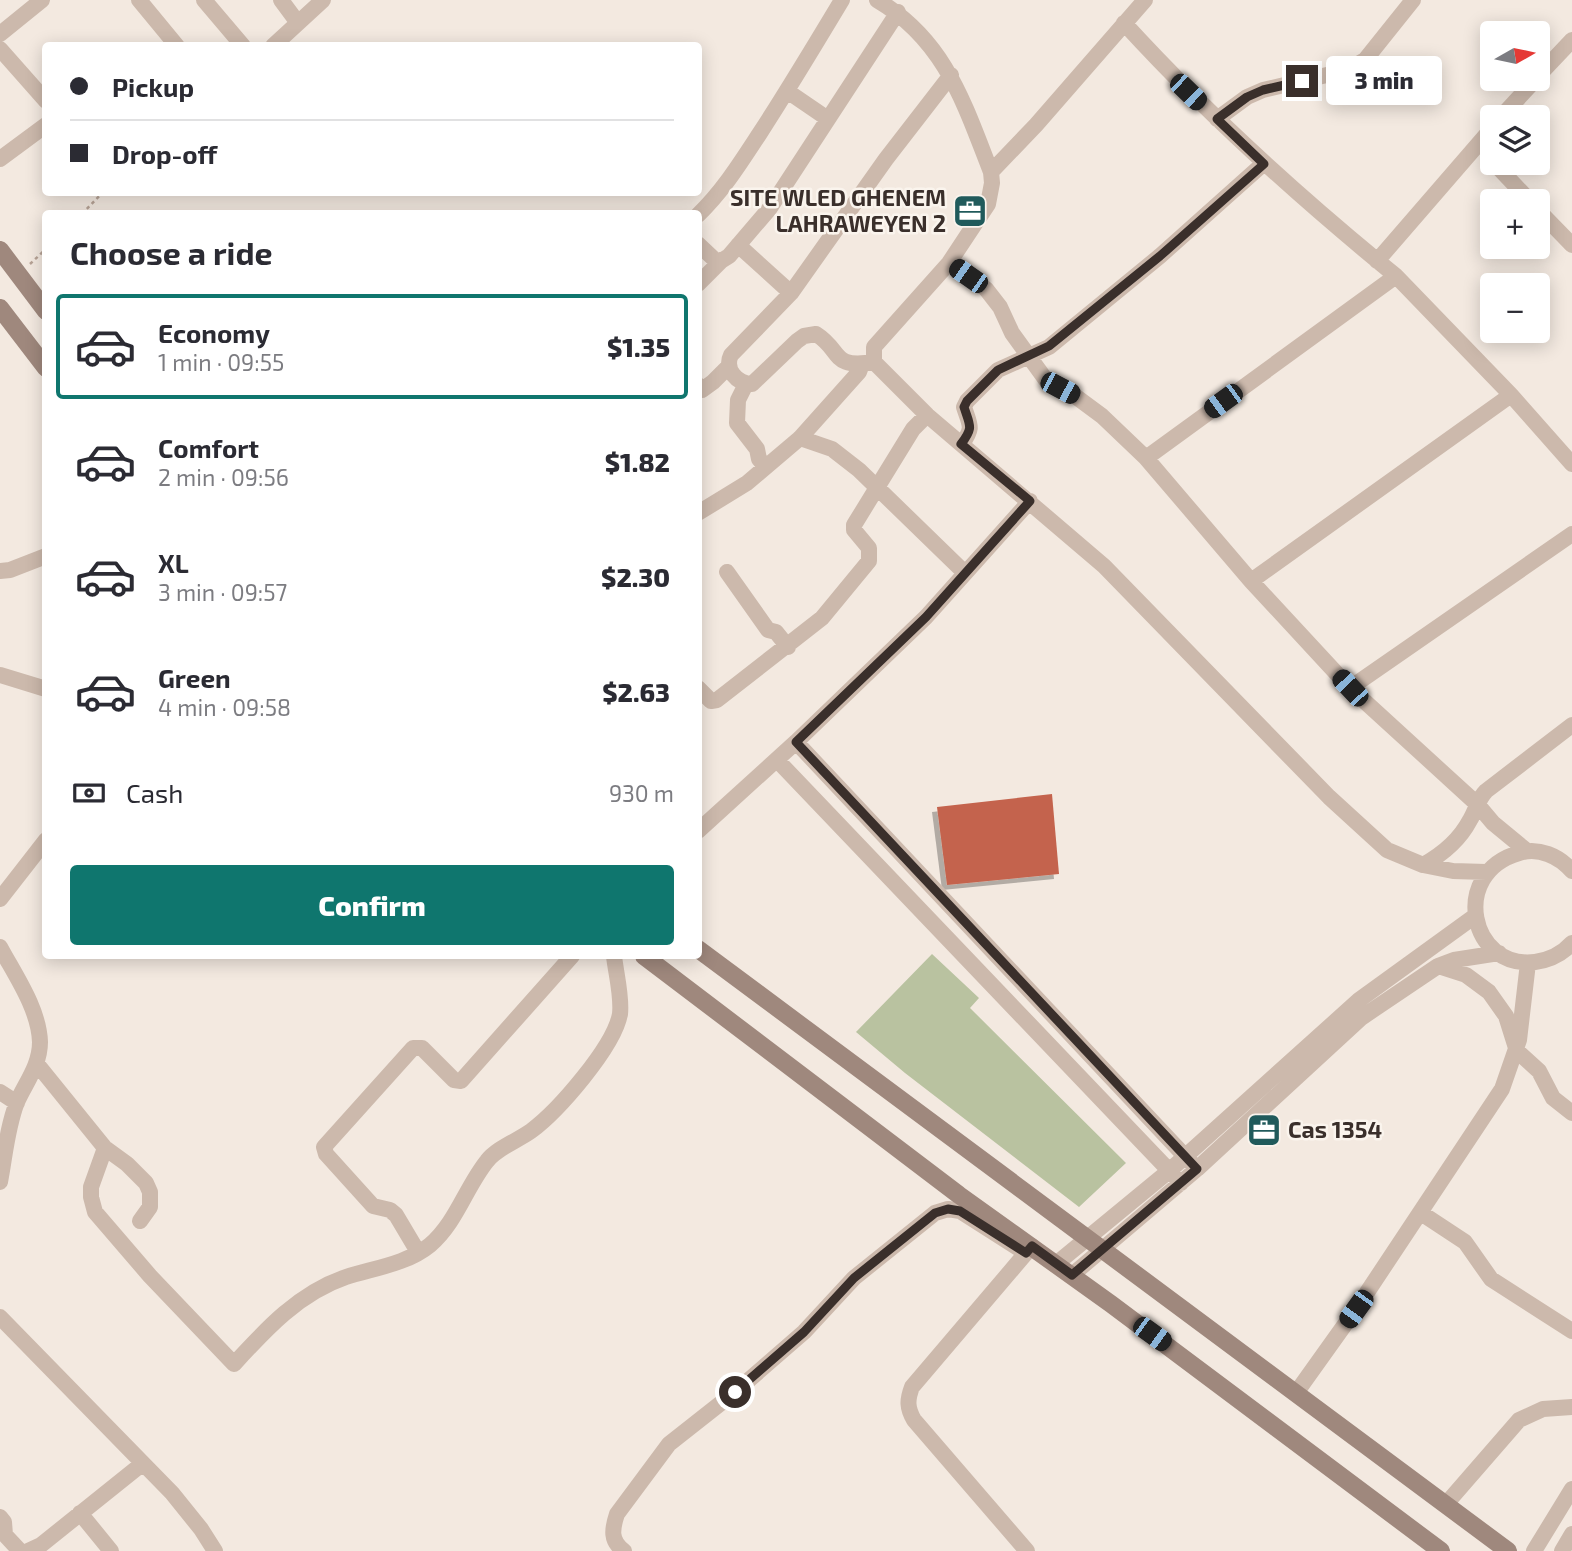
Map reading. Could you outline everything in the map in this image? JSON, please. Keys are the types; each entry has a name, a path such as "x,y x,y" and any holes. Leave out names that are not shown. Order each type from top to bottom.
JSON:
{"street":[{"path":"139,0 174,42"},
{"path":"204,0 240,42"},
{"path":"281,0 298,23"},
{"path":"277,42 323,0"},
{"path":"702,211 715,199 737,169 842,0"},
{"path":"702,511 747,483 800,438 868,363 874,347 949,263 988,204 992,183 990,172 951,75 926,40 898,12 877,0"},
{"path":"990,172 1036,125 1145,0"},
{"path":"1217,119 1247,97 1263,90 1348,70 1357,65 1365,60 1413,0"},
{"path":"0,34 39,1"},
{"path":"702,280 738,246 770,208 898,12"},
{"path":"1124,23 1174,79 1264,164 1396,276 1511,395 1572,464"},
{"path":"1550,63 1572,40"},
{"path":"0,48 42,96"},
{"path":"951,75 886,159 791,293 731,355 731,372 746,384 752,384 797,341 810,334 820,336 842,361 868,363 1104,566 1359,826 1387,850 1423,865 1453,871 1486,872"},
{"path":"787,91 828,119"},
{"path":"1512,105 1524,91"},
{"path":"0,159 42,128"},
{"path":"1377,261 1480,141"},
{"path":"1476,145 1480,149"},
{"path":"961,444 970,432 971,423 964,407 967,401 998,370 1049,346 1116,293 1264,164"},
{"path":"1505,175 1519,189"},
{"path":"1550,222 1572,245"},
{"path":"738,246 791,293"},
{"path":"702,248 715,260 721,261"},
{"path":"0,250 42,306"},
{"path":"949,263 986,289 1000,307 1027,358 1046,380 1075,396 1102,416 1146,458 1251,581 1350,688 1477,804 1493,823 1527,850"},
{"path":"1146,458 1396,276"},
{"path":"0,308 42,363"},
{"path":"702,388 729,367"},
{"path":"746,384 738,400 737,423 757,449 759,459 765,466"},
{"path":"1251,581 1511,395"},
{"path":"702,692 711,701 717,700 788,647 822,618 869,561 869,548 854,530 855,525 913,429 927,415"},
{"path":"800,438 832,449 859,470 965,573"},
{"path":"702,827 796,742 926,617 1030,501"},
{"path":"1350,688 1572,534"},
{"path":"0,571 42,558"},
{"path":"727,572 768,630 776,632 788,647"},
{"path":"0,675 42,688"},
{"path":"1423,865 1455,842 1486,791 1572,725"},
{"path":"796,742 1197,1169"},
{"path":"776,760 1175,1177"},
{"path":"0,899 42,845"},
{"path":"1570,865 1547,853 1527,850 1504,857 1486,872 1476,893 1475,916 1488,943 1513,960 1548,960 1572,943"},
{"path":"1072,1275 1102,1250 1175,1177 1185,1157 1359,1000 1475,916"},
{"path":"0,947 36,1021 40,1042 37,1064 17,1103 9,1130 0,1182"},
{"path":"702,952 1508,1551"},
{"path":"1056,1264 1175,1177 1197,1169 1361,1018 1438,966 1454,960 1499,953"},
{"path":"418,1251 396,1215 390,1210 373,1206 326,1154 324,1147 413,1048 422,1048 454,1080 461,1081 569,959"},
{"path":"105,1148 91,1187 95,1212 150,1276 234,1364 286,1311 316,1291 346,1277 385,1268 429,1246 446,1227 488,1158 532,1130 575,1087 607,1047 620,1011 614,959"},
{"path":"648,959 1029,1250"},
{"path":"1296,1393 1494,1105 1510,1073 1517,1051 1528,962"},
{"path":"1438,966 1466,975 1489,992 1506,1016 1517,1051 1539,1071 1553,1098 1572,1113"},
{"path":"37,1064 105,1148 127,1164 146,1183 150,1192 150,1207 140,1220"},
{"path":"0,1092 17,1103"},
{"path":"624,1551 616,1545 613,1536 612,1527 617,1514 669,1444 735,1392 804,1332 854,1278 935,1213 948,1209 960,1211 1072,1275 1402,1519 1441,1551"},
{"path":"1421,1213 1465,1242 1491,1279 1572,1331"},
{"path":"1027,1551 914,1420 908,1399 912,1387 1029,1250"},
{"path":"0,1317 172,1493 215,1551"},
{"path":"1446,1504 1519,1420 1543,1409 1572,1407"},
{"path":"28,1551 41,1545 142,1464"},
{"path":"1534,1551 1572,1489"},
{"path":"80,1513 111,1551"},
{"path":"0,1517 4,1522 5,1535 20,1551"},
{"path":"1562,1551 1572,1534"}],"path":[{"path":"86,210 99,196"},
{"path":"19,275 42,253"}],"green space":[{"path":"932,954 979,998 970,1008 1126,1163 1079,1207 856,1032"}],"building":[{"path":"1052,794 1059,874 947,885 937,807"}],"place":[{"name":"SITE WLED GHENEM LAHRAWEYEN 2","path":"970,211"},
{"name":"Cas 1354","path":"1264,1130"}],"route":[{"path":"735,1392 804,1332 854,1278 935,1213 948,1209 960,1211 1026,1253 1032,1246 1072,1275 1197,1169 796,742 926,617 1030,501 961,444 970,432 971,423 964,407 967,401 998,370 1049,346 1116,293 1264,164 1217,119 1247,97 1263,90 1302,81"}]}
